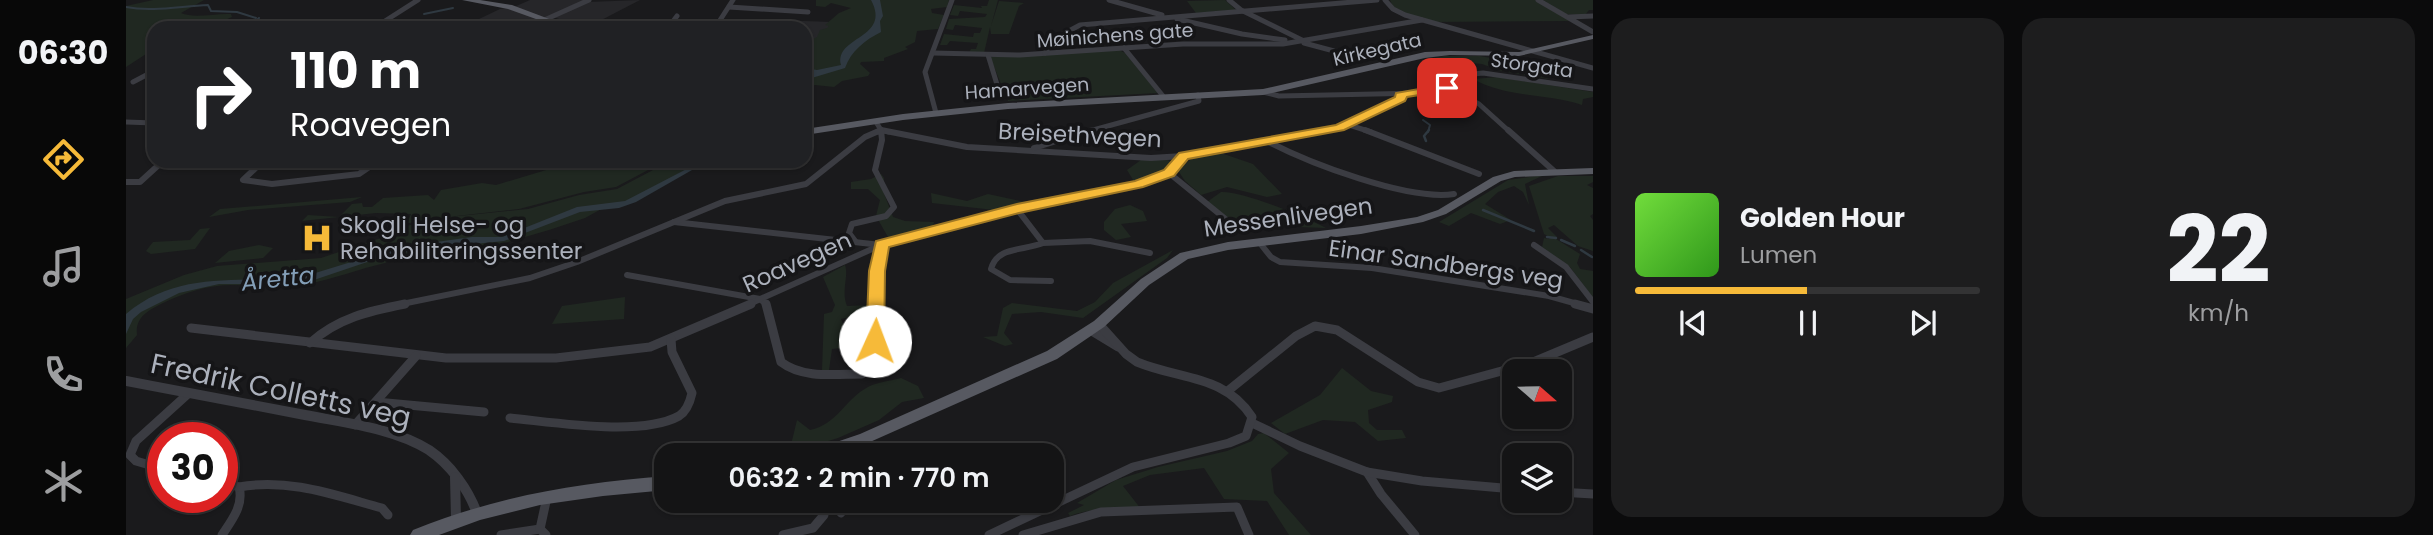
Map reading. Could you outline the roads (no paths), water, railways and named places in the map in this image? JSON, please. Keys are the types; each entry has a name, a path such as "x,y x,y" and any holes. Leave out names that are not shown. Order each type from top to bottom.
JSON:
{"main road":[{"path":"467,0 509,7 550,21"},
{"name":"Kirkegata","path":"1258,93 1434,54 1502,55 1532,51 1593,34"},
{"name":"Hamarvegen","path":"812,131 878,126 936,113 1163,96 1258,93"},
{"name":"Messenlivegen","path":"852,443 1040,361 1095,327 1145,282 1176,260 1209,249 1411,222 1442,212 1502,177 1524,172 1593,171"},
{"path":"419,535 456,519 547,496 580,489 654,484"}],"street":[{"path":"385,21 418,0"},
{"path":"541,21 589,0"},
{"path":"720,21 733,0"},
{"path":"936,113 925,74 952,0"},
{"path":"1109,0 1242,34 1300,41 1334,51"},
{"path":"1229,0 1241,10 1300,41 1422,20"},
{"path":"1045,53 1047,46 1074,27 1169,16 1377,0"},
{"path":"1385,0 1397,12 1593,68"},
{"path":"1538,0 1593,34"},
{"path":"729,7 808,12"},
{"path":"673,21 677,16"},
{"path":"1567,17 1593,16"},
{"name":"Møinichens gate","path":"933,53 988,55 1183,44 1266,45 1300,41"},
{"path":"1124,48 1163,96"},
{"path":"988,55 999,91"},
{"name":"Storgata","path":"1258,93 1279,96 1400,95 1447,88 1460,77 1483,73 1593,89"},
{"path":"133,82 147,75"},
{"path":"1447,88 1479,104 1555,171"},
{"path":"1034,149 1148,113 1199,101 1198,95"},
{"name":"Breisethvegen","path":"878,126 967,147 1034,149 1132,158 1183,156 1339,128 1401,98 1400,95"},
{"path":"126,122 147,123"},
{"path":"1346,124 1394,139 1479,174"},
{"path":"310,343 327,328 364,312 530,278 568,266 725,201 806,184 878,126 883,140 876,174 894,207 889,215 882,218 858,220 852,224 849,233 855,241"},
{"path":"1266,140 1294,155 1342,173 1426,195 1448,197 1454,194"},
{"path":"1183,156 1169,173 1228,220"},
{"path":"126,182 140,182 155,168"},
{"path":"256,168 243,180 272,184 359,174 367,168"},
{"name":"Roavegen","path":"191,328 416,356 601,356 650,347 881,245 1017,209 1122,188 1169,173"},
{"path":"1017,209 1043,243"},
{"path":"627,275 760,299 766,303 781,362 785,367 799,372 862,374 870,361 877,332 877,271 883,252 881,245 673,222"},
{"path":"1051,281 1001,278 991,269 993,258 1000,253 1043,243 1090,241 1150,253"},
{"name":"Einar Sandbergs veg","path":"1259,242 1271,257 1280,262 1372,268 1549,296 1593,309"},
{"path":"1534,245 1566,267 1593,302"},
{"path":"1229,390 1296,336 1315,326 1337,330 1418,382 1439,388 1531,363 1593,337"},
{"path":"1095,327 1130,358 1142,365 1197,378 1229,390 1242,400 1252,422 1300,446 1367,472 1422,481 1502,488"},
{"path":"510,418 627,425 658,422 678,416 688,407 692,393 672,352 670,339"},
{"path":"355,425 416,356"},
{"name":"Fredrik Colletts veg","path":"126,381 355,425 410,440 440,459 470,494 477,513"},
{"path":"147,464 136,461 128,450 189,393"},
{"path":"376,402 484,412"},
{"path":"989,535 1013,530 1133,467 1246,436 1252,422"},
{"path":"1367,472 1381,494 1415,535"},
{"path":"455,477 456,519"},
{"path":"222,535 240,503 242,492 239,487 272,482 294,485 382,508 388,515"},
{"path":"1572,493 1593,494"},
{"path":"501,535 543,532 547,496"},
{"path":"1023,535 1101,512 1237,507 1249,535"},
{"path":"783,535 813,528 824,515"}],"water":[{"path":"871,0 880,0 883,16 880,21 881,32 859,47 845,68 812,78 812,69 841,65 841,55 869,30 874,23 875,13"},
{"name":"Åretta","path":"689,168 696,168 636,202 619,208 580,212 504,241 416,250 376,259 314,280 291,284 219,284 179,293 141,312 133,319 126,334 126,314 146,300 188,285 209,281 299,278 400,247 472,237 502,237 577,207 625,201"}],"waterway":[{"path":"126,7 156,9 208,5 211,11 237,12 256,18"},
{"path":"424,14 453,8"},
{"path":"256,21 259,18"},
{"path":"1423,120 1430,125 1428,131"},
{"path":"1426,141 1424,136 1428,131"},
{"path":"1483,210 1534,231"},
{"path":"1547,237 1556,238"},
{"path":"1561,240 1575,246"},
{"path":"1581,250 1592,257"}],"place":[{"name":"Skogli Helse- og Rehabiliteringssenter","path":"317,238"}]}
